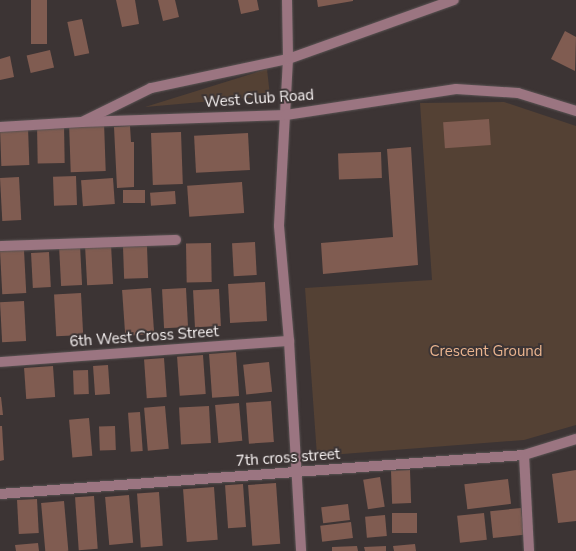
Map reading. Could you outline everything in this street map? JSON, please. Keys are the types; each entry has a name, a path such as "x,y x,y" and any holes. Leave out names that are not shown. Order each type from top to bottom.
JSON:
{"street":[{"path":"287,0 288,59 279,226 289,341 301,551"},
{"path":"82,122 151,88 288,59 454,0"},
{"name":"West Club Road","path":"0,126 286,115 456,89 518,93 576,111"},
{"path":"0,246 176,240"},
{"name":"6th West Cross Street","path":"0,362 289,341"},
{"name":"7th cross street","path":"0,494 524,455 576,439"},
{"path":"524,455 529,551"}],"green space":[{"path":"267,69 270,96 145,107"},
{"name":"Crescent Ground","path":"504,102 576,126 576,425 524,440 317,456 305,288 432,280 420,103"}],"building":[{"path":"31,0 47,0 47,44 31,44"},
{"path":"116,0 135,0 139,24 122,27"},
{"path":"158,0 175,0 179,17 163,21"},
{"path":"238,0 257,0 259,10 241,14"},
{"path":"317,0 353,0 353,1 318,7"},
{"path":"82,19 89,53 75,56 67,22"},
{"path":"565,31 576,37 575,71 551,59"},
{"path":"50,50 54,68 31,73 27,55"},
{"path":"10,56 14,77 0,80 0,59"},
{"path":"489,119 491,145 445,148 443,122"},
{"path":"104,122 106,171 71,172 69,123"},
{"path":"37,124 64,124 65,163 38,163"},
{"path":"130,126 131,142 134,142 134,187 117,188 114,127"},
{"path":"28,127 29,165 1,166 0,128"},
{"path":"181,132 183,184 153,185 151,133"},
{"path":"248,133 250,170 196,173 194,136"},
{"path":"411,147 418,265 323,274 321,243 393,237 387,149"},
{"path":"381,152 382,178 339,179 338,154"},
{"path":"76,176 77,205 54,206 53,177"},
{"path":"19,177 21,220 2,221 0,178"},
{"path":"113,178 115,204 83,206 81,180"},
{"path":"242,182 244,213 189,217 187,186"},
{"path":"123,190 145,190 145,203 123,203"},
{"path":"175,191 176,204 151,206 150,193"},
{"path":"255,242 257,275 234,276 232,243"},
{"path":"186,243 211,243 212,282 187,282"},
{"path":"111,244 113,284 87,285 85,245"},
{"path":"80,245 82,285 61,286 59,246"},
{"path":"147,246 148,278 124,279 123,247"},
{"path":"24,250 26,293 2,294 0,251"},
{"path":"49,252 51,287 33,288 31,253"},
{"path":"265,282 267,321 230,323 228,284"},
{"path":"151,288 154,334 125,336 122,290"},
{"path":"186,288 188,327 164,328 162,289"},
{"path":"219,289 221,326 195,327 193,290"},
{"path":"81,293 83,335 56,336 54,294"},
{"path":"24,301 26,341 2,342 0,302"},
{"path":"236,352 239,396 212,398 209,354"},
{"path":"203,355 206,394 180,396 177,357"},
{"path":"164,358 167,397 147,398 144,359"},
{"path":"269,362 272,392 246,395 243,365"},
{"path":"108,365 110,394 95,395 93,366"},
{"path":"53,366 55,397 26,399 24,368"},
{"path":"88,370 89,394 74,395 73,371"},
{"path":"1,397 3,415 0,415"},
{"path":"271,401 274,442 249,444 246,403"},
{"path":"239,403 242,441 218,443 215,405"},
{"path":"165,406 169,449 148,451 144,408"},
{"path":"209,406 211,443 181,445 179,408"},
{"path":"140,412 143,451 131,452 128,413"},
{"path":"89,418 92,456 72,458 69,420"},
{"path":"0,426 2,426 4,460 0,461"},
{"path":"115,426 116,450 100,451 99,427"},
{"path":"410,470 411,503 392,504 391,471"},
{"path":"576,470 576,521 558,523 552,474"},
{"path":"380,477 385,507 368,509 363,480"},
{"path":"508,479 511,504 467,509 464,484"},
{"path":"276,483 280,544 252,546 248,485"},
{"path":"243,484 246,527 228,528 225,485"},
{"path":"214,487 218,540 187,542 183,489"},
{"path":"159,492 163,546 141,547 137,494"},
{"path":"129,495 133,543 109,545 105,497"},
{"path":"94,496 98,549 79,550 75,497"},
{"path":"37,499 39,533 19,534 17,500"},
{"path":"64,501 68,551 45,551 41,503"},
{"path":"348,504 350,520 323,523 321,507"},
{"path":"521,508 524,535 493,538 490,511"},
{"path":"392,513 417,513 417,533 392,533"},
{"path":"484,513 487,540 460,543 457,516"},
{"path":"385,515 387,536 367,538 365,517"},
{"path":"351,522 353,538 322,542 320,526"},
{"path":"38,543 39,551 16,551 15,545"},
{"path":"415,544 416,551 394,551 393,546"},
{"path":"357,546 358,551 332,551 332,547"},
{"path":"386,546 386,551 365,551 364,547"}]}
